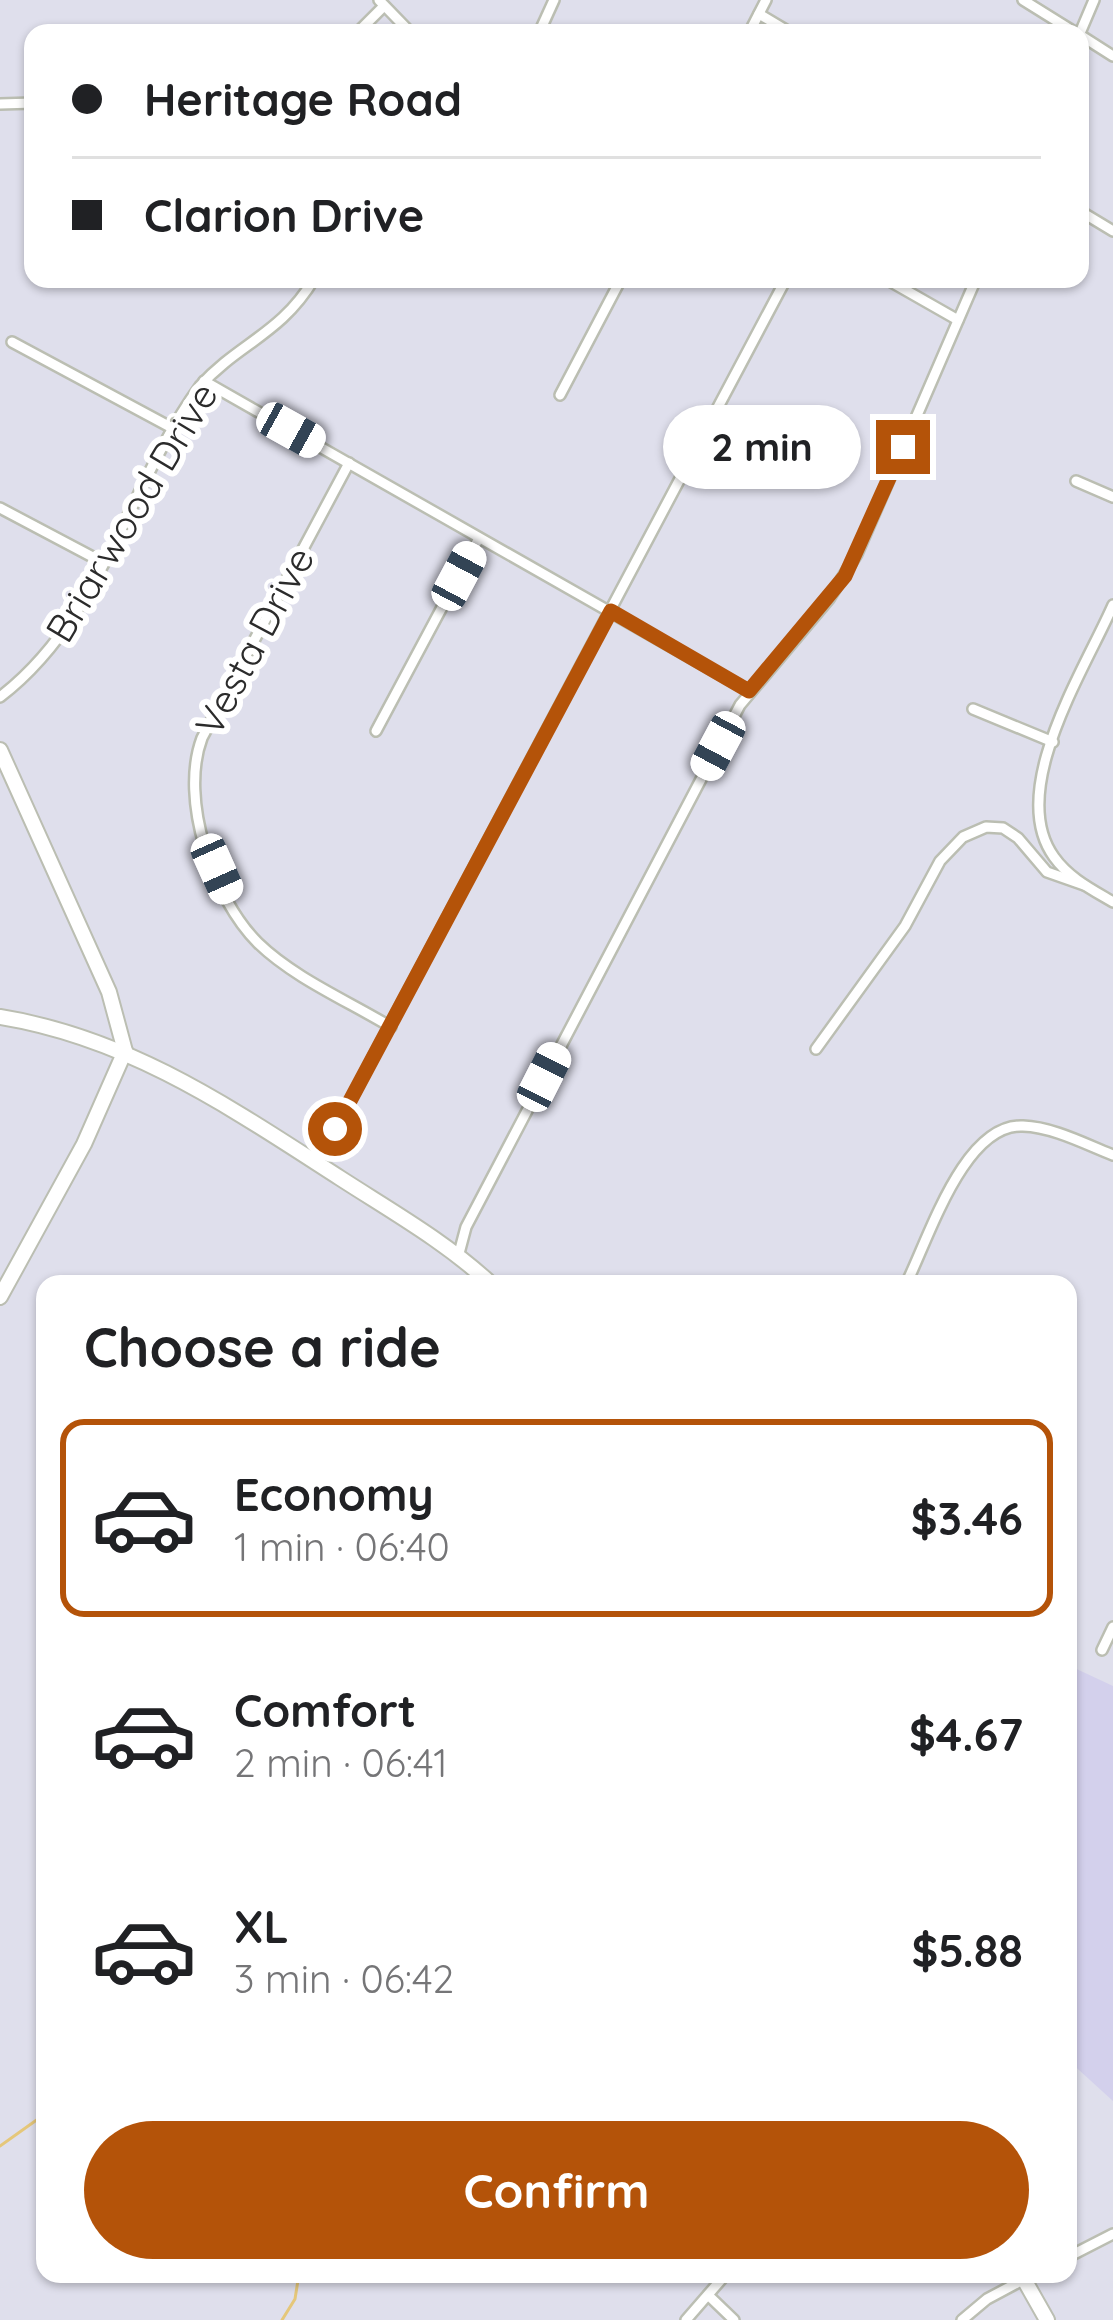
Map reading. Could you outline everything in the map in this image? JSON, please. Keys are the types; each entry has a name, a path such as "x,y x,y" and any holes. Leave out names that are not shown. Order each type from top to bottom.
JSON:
{"main road":[{"path":"0,750 109,992 125,1051 84,1144 0,1297"},
{"path":"0,1017 60,1029 125,1051 186,1081 317,1163 480,1275"},
{"path":"1030,2283 1047,2320"}],"street":[{"path":"754,24 766,0"},
{"path":"1023,0 1063,24"},
{"path":"759,14 775,24"},
{"name":"Briarwood Drive","path":"0,697 31,672 64,633 204,381 280,324 307,288"},
{"path":"560,395 616,288"},
{"path":"317,1163 780,288"},
{"path":"902,288 958,320"},
{"path":"458,1257 466,1227 749,691 845,576 972,288"},
{"path":"12,342 174,429"},
{"path":"204,381 749,691"},
{"name":"Vesta Drive","path":"349,463 202,738 193,770 192,800 199,829 234,910 257,941 391,1027"},
{"path":"1076,481 1113,497"},
{"path":"0,508 104,563"},
{"path":"376,730 479,538"},
{"path":"1113,605 1037,790 1038,820 1054,859 1113,902"},
{"path":"973,709 1053,742"},
{"path":"816,1049 905,926 940,861 963,837 986,827 1003,828 1047,872 1084,885"},
{"path":"910,1275 968,1158 989,1135 1009,1126 1030,1126 1113,1155"},
{"path":"1102,1650 1113,1627"},
{"path":"1077,2252 1113,2234"},
{"path":"686,2320 718,2283"},
{"path":"962,2320 1015,2283"},
{"path":"708,2295 734,2320"}],"shaded area":[{"path":"1077,1669 1113,1686 1113,2101 1077,2068"}],"waterway":[{"path":"0,2146 36,2120"},
{"path":"282,2320 295,2299 298,2283"}],"route":[{"path":"335,1129 611,611 749,691 845,576 903,447"}]}
